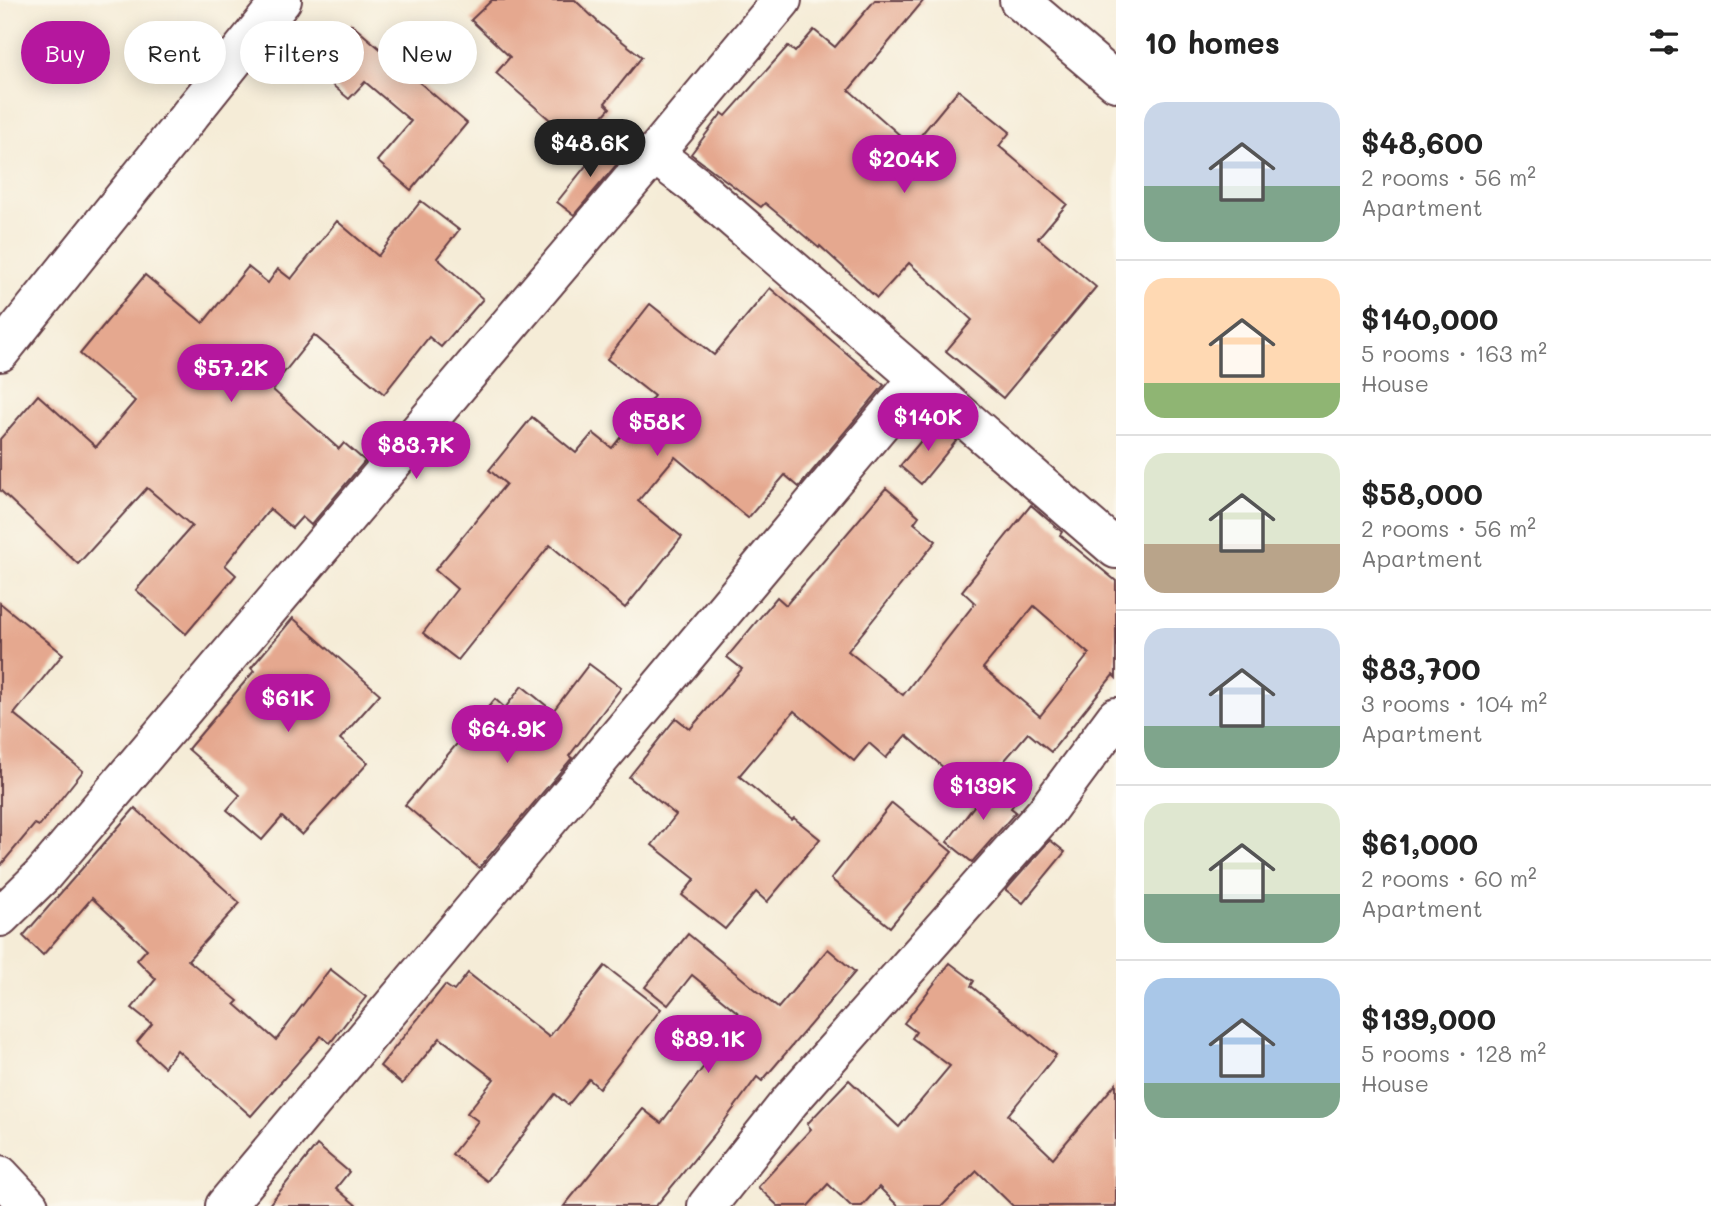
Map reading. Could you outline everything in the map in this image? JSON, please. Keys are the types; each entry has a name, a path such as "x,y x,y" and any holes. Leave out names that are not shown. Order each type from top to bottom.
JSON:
{"street":[{"path":"0,352 282,0"},
{"path":"0,917 52,865 782,0"},
{"path":"1019,0 1116,82"},
{"path":"654,154 695,185 1116,549"},
{"path":"225,1206 918,379"},
{"path":"707,1206 790,1101 1045,813 1116,717"},
{"path":"0,1175 29,1206"}],"building":[{"path":"492,0 575,0 642,57 605,103 610,108 578,144 496,73 510,57 477,26 477,21 471,20"},
{"path":"875,0 924,0 849,90 912,146 958,90 1010,132 999,146 1067,204 1038,238 1096,287 1003,398 946,351 972,320 909,263 877,298 820,246 819,248 765,203 761,207 691,154 722,113 726,116 788,46 795,52 814,30 835,47"},
{"path":"364,35 378,47 378,84 421,84 467,123 411,190 377,161 411,121 365,82"},
{"path":"331,84 363,84 349,99"},
{"path":"605,142 623,157 574,215 557,202"},
{"path":"421,201 459,230 437,258 483,299 441,347 429,337 384,394 314,335 273,390 339,449 344,443 365,461 311,525 302,517 292,528 270,509 225,565 236,575 186,634 136,590 192,526 147,488 78,564 0,490 0,439 38,395 96,447 135,401 80,354 145,275 203,323 248,267 268,283 278,269 291,279 337,221 378,256"},
{"path":"770,288 884,385 799,487 785,475 748,518 675,457 638,501 682,537 625,608 550,545 458,660 423,633 457,589 435,570 506,484 489,470 532,417 576,453 593,433 612,448 654,396 607,359 650,304 714,355"},
{"path":"936,423 957,440 921,484 900,466"},
{"path":"886,488 919,516 914,523 936,541 848,651 903,695 975,603 962,591 1031,505 1062,532 1060,535 1116,581 1116,678 1113,675 1051,752 1028,733 975,795 906,735 886,758 869,743 854,761 794,711 739,776 792,820 794,818 820,839 767,902 756,892 725,929 682,895 695,879 652,845 676,815 629,777 676,718 690,729 742,669 727,657 777,597 786,605","holes":["1034,606 1089,654 1040,716 983,668"]},
{"path":"0,603 63,654 14,714 83,771 39,826 35,824 0,866"},
{"path":"293,618 380,694 340,739 368,763 302,835 282,817 262,840 227,810 240,795 188,749 254,671 251,668"},
{"path":"589,664 621,688 569,756 572,758 479,868 405,805 495,699 505,708 522,686 553,711"},
{"path":"993,781 1017,800 1011,808 1016,812 972,862 947,842"},
{"path":"892,803 952,852 890,927 831,879"},
{"path":"135,808 240,903 188,960 238,1001 235,1004 276,1040 330,969 366,997 330,1043 321,1036 251,1116 177,1050 164,1067 137,1042 152,1024 132,1008 156,979 137,960 147,949 92,898 43,955 23,936"},
{"path":"1050,840 1065,852 1023,903 1006,890"},
{"path":"688,934 778,1008 828,949 855,972 762,1081 757,1077 656,1206 564,1206 643,1109 661,1123 742,1016 692,975 668,1005 645,987"},
{"path":"950,963 974,981 971,986 1056,1055 1008,1115 1053,1158 1116,1083 1116,1206 1013,1206 977,1171 942,1206 898,1206 879,1187 862,1206 851,1206 828,1184 808,1206 778,1206 758,1187 811,1129 807,1124 849,1080 899,1127 950,1066 912,1038 916,1032 904,1023"},
{"path":"605,966 661,1009 599,1088 589,1079 568,1105 555,1094 487,1181 452,1154 478,1121 467,1113 494,1079 440,1038 402,1084 380,1066 445,985 454,991 468,973 549,1037"},
{"path":"317,1145 349,1172 336,1188 357,1206 268,1206"}]}
